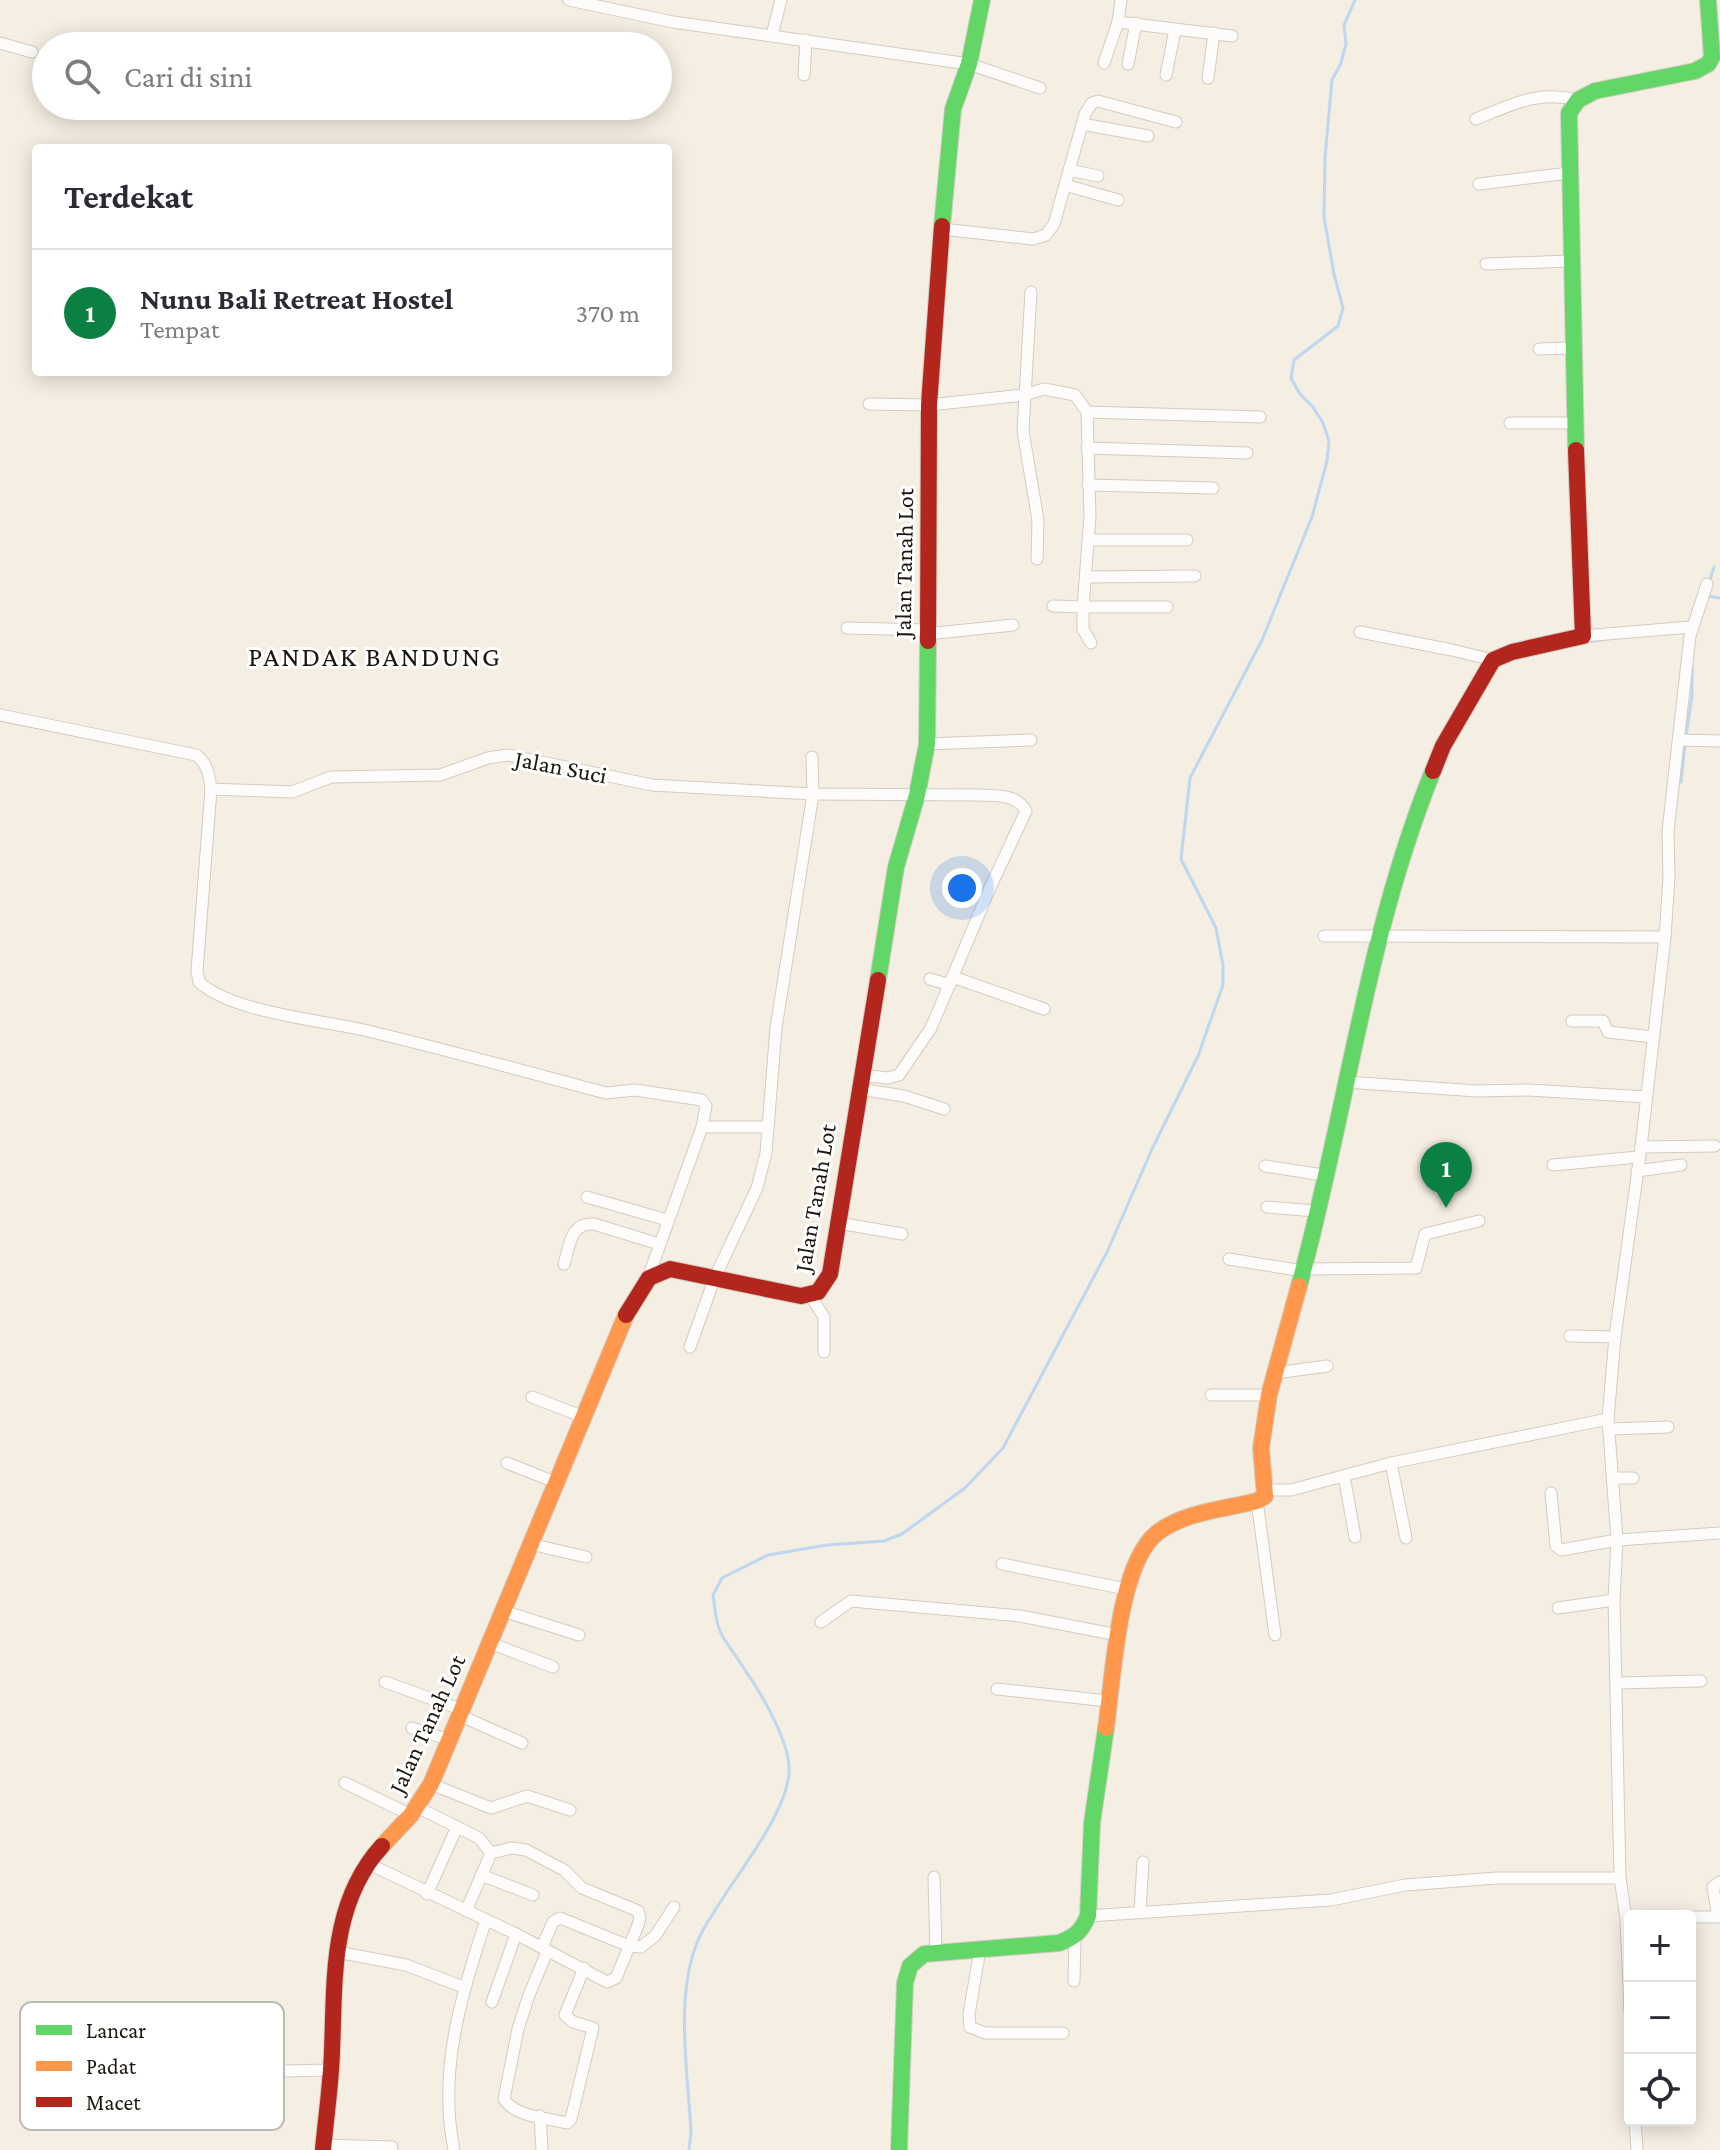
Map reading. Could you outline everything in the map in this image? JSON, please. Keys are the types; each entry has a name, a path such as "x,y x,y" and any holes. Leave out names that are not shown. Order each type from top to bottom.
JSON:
{"street":[{"path":"569,0 673,22 969,64 1040,88"},
{"path":"772,35 781,0"},
{"name":"Jalan Tanah Lot","path":"324,2148 337,1952 342,1921 352,1891 367,1863 414,1811 431,1784 622,1325 647,1280 666,1269 677,1269 801,1296 822,1289 828,1280 896,867 917,795 927,744 929,405 942,229 953,109 969,64 982,0"},
{"path":"1104,63 1118,22 1121,0"},
{"path":"1577,638 1568,119 1578,100 1595,91 1695,71 1705,66 1712,57 1708,0"},
{"path":"1118,22 1232,36"},
{"path":"1128,64 1136,23"},
{"path":"1166,75 1175,30"},
{"path":"1208,78 1214,33"},
{"path":"804,75 806,40"},
{"path":"0,43 32,52"},
{"path":"1476,119 1543,96 1578,100"},
{"path":"942,229 1033,239 1042,237 1054,224 1082,124 1092,103 1098,101 1176,122"},
{"path":"1082,124 1148,136"},
{"path":"1069,170 1098,176"},
{"path":"1479,184 1569,173"},
{"path":"1065,185 1118,200"},
{"path":"1486,264 1570,261"},
{"path":"1031,292 1023,431 1038,520 1037,559"},
{"path":"1539,349 1572,348"},
{"path":"869,404 929,405 1024,395 1044,389 1072,393 1080,400 1087,412 1089,540 1083,629 1091,643"},
{"path":"1087,412 1260,417"},
{"path":"1510,423 1574,423"},
{"path":"1087,448 1247,453"},
{"path":"1088,485 1213,488"},
{"path":"1089,540 1187,540"},
{"path":"1086,577 1195,576"},
{"path":"1626,1910 1620,1878 1614,1600 1617,1540 1608,1424 1615,1337 1665,937 1668,831 1691,631 1707,584"},
{"path":"1053,606 1167,607"},
{"path":"847,628 927,632 1013,625"},
{"path":"1360,632 1493,660 1512,652 1577,638 1691,631"},
{"path":"1275,1635 1261,1464 1269,1395 1303,1270 1323,1175 1415,815 1443,746 1493,660"},
{"path":"0,715 196,755 203,760 208,769 211,789 197,971 199,982 204,987 239,1004 369,1031 606,1093 635,1090 702,1100 706,1106 702,1127 647,1280"},
{"path":"927,744 1031,740"},
{"path":"1679,740 1720,741"},
{"name":"Jalan Suci","path":"211,789 292,792 331,777 440,775 488,758 508,755 652,785 813,794 1007,797 1019,802 1026,811 952,981"},
{"path":"690,1347 715,1277 757,1188 766,1153 776,1028 813,794 812,757"},
{"path":"1324,936 1665,937"},
{"path":"930,979 952,981 1044,1009"},
{"path":"860,1082 899,1075 931,1028 952,981"},
{"path":"1572,1021 1603,1021 1608,1032 1653,1037"},
{"path":"860,1082 944,1109"},
{"path":"1347,1082 1477,1091 1528,1090 1646,1097"},
{"path":"702,1127 767,1127"},
{"path":"1553,1165 1639,1152 1715,1146"},
{"path":"1637,1171 1681,1165"},
{"path":"1265,1166 1323,1175"},
{"path":"587,1197 667,1220"},
{"path":"1267,1207 1316,1211"},
{"path":"1229,1259 1303,1270 1416,1268 1425,1234 1479,1221"},
{"path":"564,1264 576,1228 583,1223 659,1244"},
{"path":"839,1223 902,1234"},
{"path":"810,1295 824,1317 824,1352"},
{"path":"1570,1336 1615,1337"},
{"path":"1276,1373 1327,1366"},
{"path":"1211,1395 1269,1395"},
{"path":"532,1397 584,1417"},
{"path":"899,2150 906,1975 912,1961 924,1954 1059,1943 1075,1937 1088,1916 1092,1823 1118,1635 1126,1589 1146,1546 1166,1528 1262,1496 1391,1463 1608,1424 1668,1427"},
{"path":"507,1463 555,1482"},
{"path":"1391,1463 1406,1538"},
{"path":"1344,1476 1355,1537"},
{"path":"1614,1478 1633,1478"},
{"path":"1551,1493 1557,1549 1617,1540 1720,1533"},
{"path":"530,1544 586,1557"},
{"path":"1002,1564 1126,1589"},
{"path":"1558,1608 1614,1600"},
{"path":"821,1622 851,1601 1020,1616 1118,1635"},
{"path":"503,1611 579,1635"},
{"path":"490,1643 553,1667"},
{"path":"1617,1683 1701,1681"},
{"path":"385,1682 462,1713 522,1743"},
{"path":"997,1689 1108,1701"},
{"path":"412,1728 450,1740"},
{"path":"345,1783 457,1827 479,1838 491,1853"},
{"path":"431,1784 491,1808 527,1796 570,1810"},
{"path":"427,1894 457,1827"},
{"path":"367,1863 610,1982 616,1978 640,1918 638,1911 582,1888 564,1870 526,1850 511,1848 491,1853"},
{"path":"466,1911 491,1853"},
{"path":"1140,1912 1143,1862"},
{"path":"481,1875 533,1895"},
{"path":"934,1877 936,1953"},
{"path":"1088,1916 1331,1900 1405,1885 1497,1878 1620,1878"},
{"path":"1696,1918 1719,1921 1713,1887 1720,1882"},
{"path":"584,1968 565,2015 573,2022 593,2028 571,2119 567,2123 521,2112 504,2099 518,2029 553,1922 560,1918 629,1946 641,1947 648,1943 674,1907"},
{"path":"454,2150 447,2096 457,2016 463,1987 486,1920"},
{"path":"492,2002 516,1934"},
{"path":"1074,1981 1075,1937"},
{"path":"980,1950 969,2014 970,2027 985,2033 1063,2033"},
{"path":"337,1952 406,1965 463,1987"},
{"path":"284,2071 331,2070"},
{"path":"540,2116 542,2150"},
{"path":"1635,2126 1637,2150"},
{"path":"324,2148 392,2147"}],"waterway":[{"path":"689,2150 691,2132 684,2034 691,1960 709,1920 768,1829 787,1785 789,1766 772,1715 720,1631 713,1595 722,1578 768,1555 827,1545 884,1541 902,1534 965,1488 1003,1448 1107,1252 1153,1147 1198,1056 1223,985 1223,965 1216,928 1181,859 1190,778 1262,640 1312,517 1327,461 1329,441 1323,423 1291,378 1294,360 1338,326 1343,308 1324,217 1325,157 1332,80 1341,63 1346,44 1344,25 1355,0"},
{"path":"1709,583 1714,567"},
{"path":"1708,596 1720,598"},
{"path":"1586,642 1602,640"},
{"path":"1686,736 1692,696 1692,664"},
{"path":"1681,782 1685,745"}],"traffic: fast":[{"path":"942,226 953,109 969,64 982,0"},
{"path":"1576,450 1569,113 1578,100 1595,91 1695,71 1708,64 1712,57 1708,0"},
{"path":"878,980 896,867 917,795 927,744 928,641"},
{"path":"1299,1286 1390,897 1433,771"},
{"path":"899,2150 905,1983 910,1966 924,1954 1059,1943 1080,1930 1088,1916 1092,1823 1106,1728"}],"traffic: slow":[{"path":"1106,1728 1126,1595 1144,1548 1157,1533 1180,1520 1257,1501 1265,1496 1261,1448 1269,1395 1299,1286"},
{"path":"382,1846 411,1815 431,1784 626,1315"}],"traffic: jam":[{"path":"928,641 929,405 942,226"},
{"path":"1433,771 1443,746 1493,660 1512,652 1583,636 1576,450"},
{"path":"626,1315 649,1278 670,1269 801,1296 818,1292 830,1274 878,980"},
{"path":"323,2150 331,2076 335,1970 344,1917 365,1868 382,1846"}],"place":[{"name":"Nunu Bali Retreat Hostel","path":"1446,1208"}],"district":[{"name":"PANDAK BANDUNG","path":"375,656"}]}
